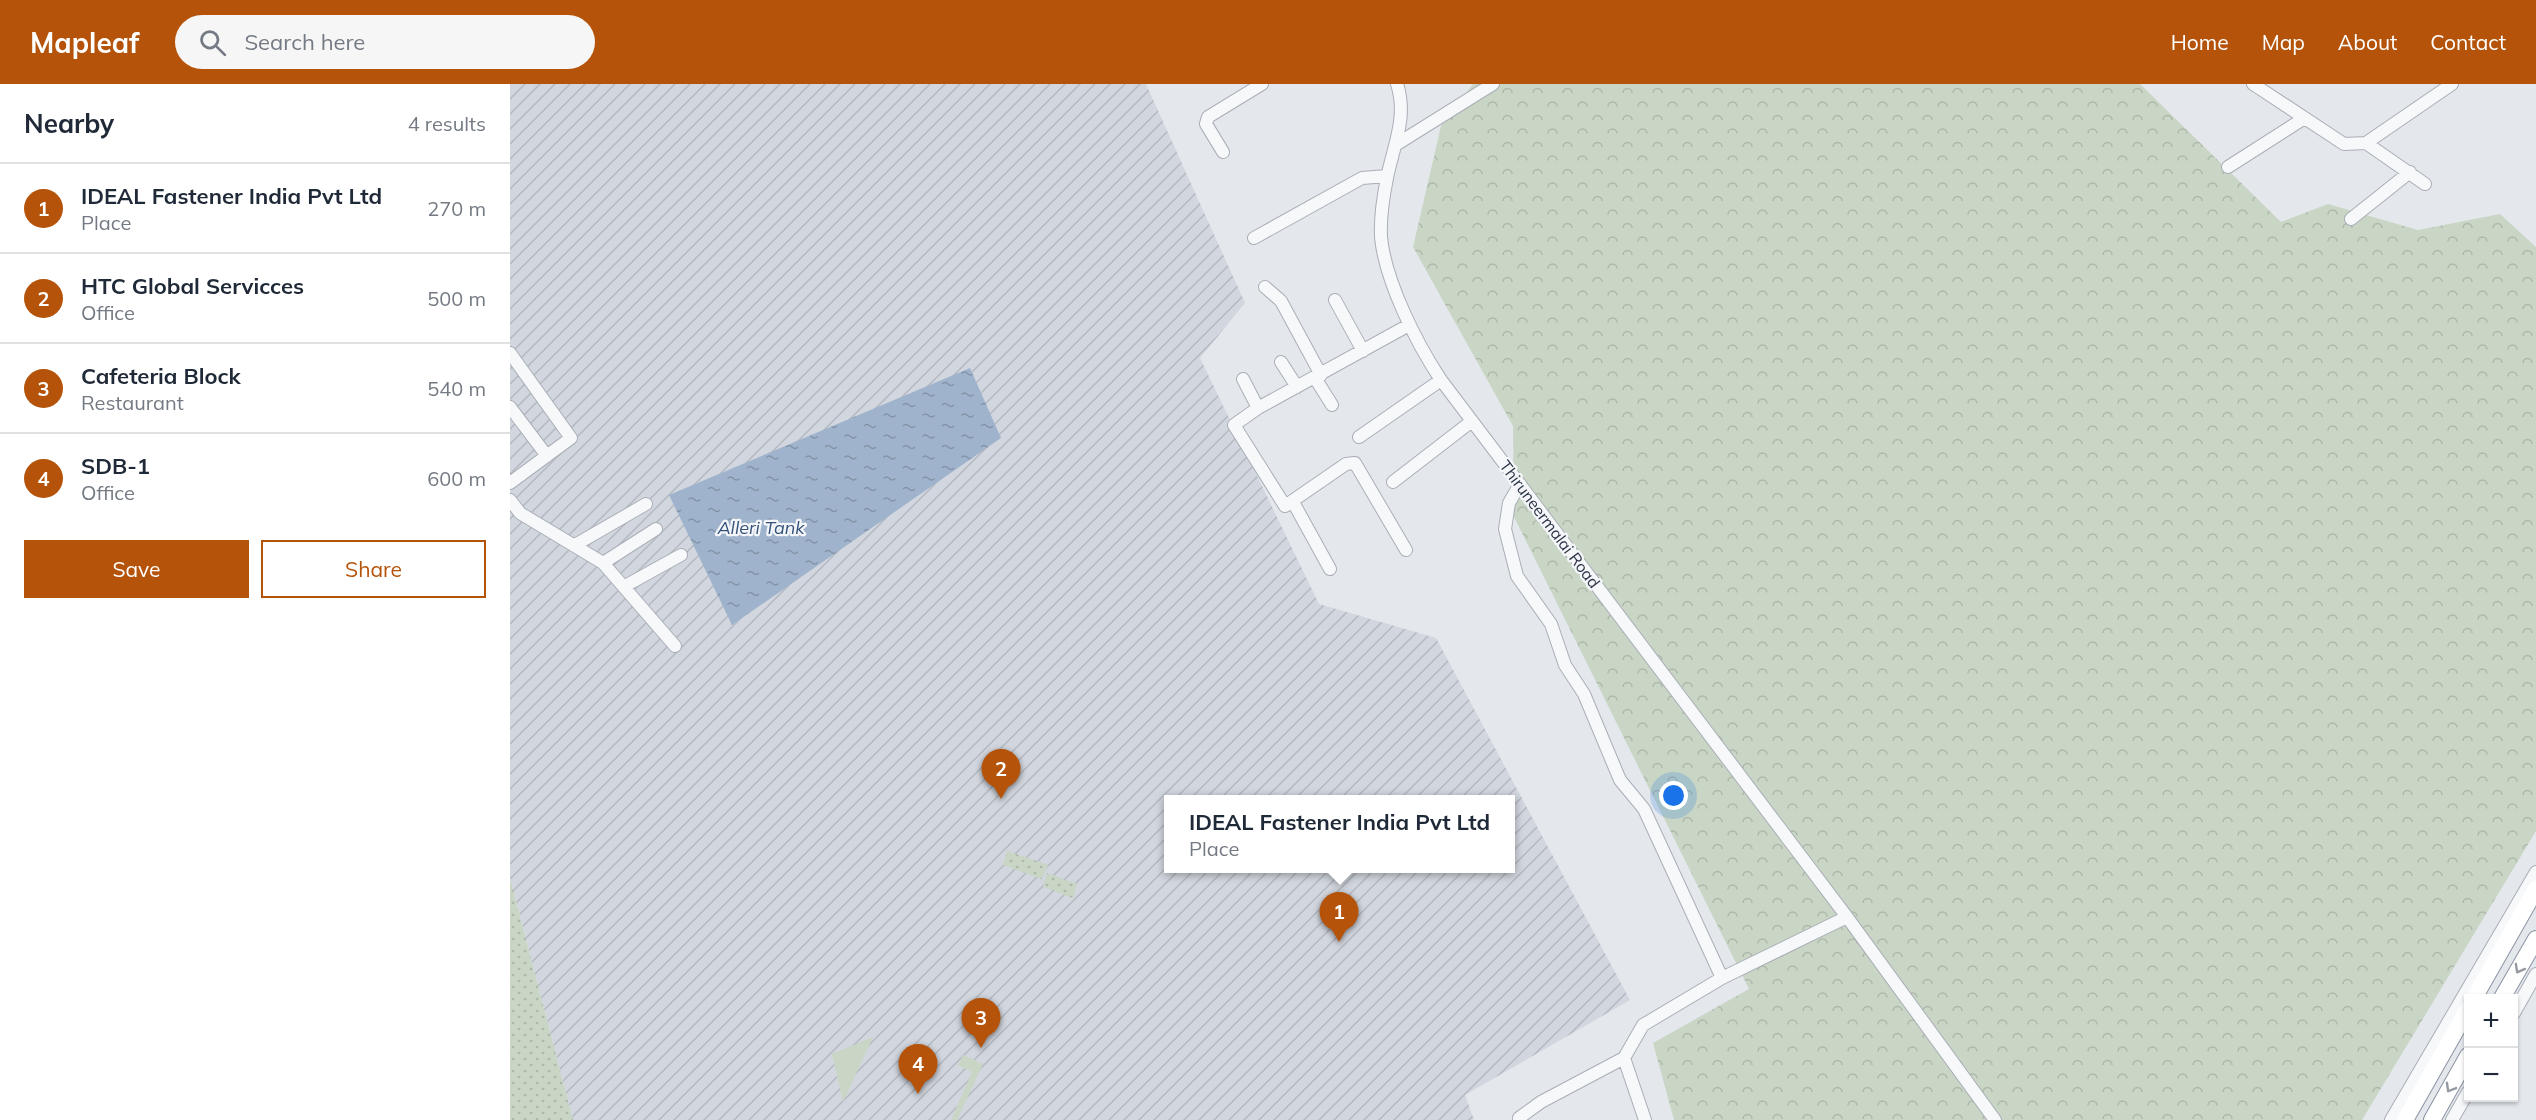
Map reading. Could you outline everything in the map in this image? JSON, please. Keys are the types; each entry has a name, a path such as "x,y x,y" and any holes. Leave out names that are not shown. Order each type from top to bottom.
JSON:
{"highway":[{"path":"2477,994 2536,890"},
{"path":"2505,994 2536,939"},
{"path":"2405,1120 2464,1018"},
{"path":"2432,1120 2464,1065"}],"street":[{"path":"1223,153 1206,124 1208,117 1262,84"},
{"path":"1397,144 1493,84"},
{"path":"2253,84 2344,144 2366,143 2452,84"},
{"name":"Thiruneermalai Road","path":"1401,85 1397,144 1387,176 1381,215 1381,239 1409,325 1419,346 1441,380 1847,917 1995,1120"},
{"path":"2228,168 2303,118"},
{"path":"2366,143 2425,184"},
{"path":"2351,219 2410,172"},
{"path":"1254,238 1362,178 1387,176"},
{"path":"1265,286 1281,301 1332,405"},
{"path":"1335,300 1363,351"},
{"path":"1406,550 1355,463 1346,464 1293,502 1283,504 1235,428 1236,421 1409,325"},
{"path":"510,353 571,438 547,456 512,476"},
{"path":"1281,362 1297,387"},
{"path":"1243,379 1258,408"},
{"path":"1359,437 1441,380"},
{"path":"510,407 547,456"},
{"path":"1393,482 1472,421"},
{"path":"1520,484 1509,504 1506,530 1517,576 1551,624 1565,665 1584,694 1620,780 1644,810 1722,978"},
{"path":"510,500 520,513 603,563 675,646"},
{"path":"1293,502 1330,569"},
{"path":"575,545 646,504"},
{"path":"603,563 656,529"},
{"path":"625,586 681,555"},
{"path":"2391,1120 2536,872"},
{"path":"1520,1120 1519,1118 1541,1102 1624,1058 1643,1025 1722,978 1847,917"},
{"path":"2518,1006 2536,974"},
{"path":"1624,1058 1645,1120"},
{"path":"2452,1120 2464,1100"}],"shaded area":[{"path":"510,84 1146,84 1245,303 1200,358 1319,604 1436,638 1630,1000 1465,1095 1474,1120 573,1120 510,878"}],"green space":[{"path":"1473,84 2140,84 2281,222 2328,204 2418,230 2500,214 2536,247 2536,831 2362,1120 1674,1120 1653,1043 1749,989 1514,517 1513,426 1413,247 1441,126"},
{"path":"1007,851 1048,865 1042,879 1003,865"},
{"path":"1047,873 1077,884 1073,898 1043,887"},
{"path":"510,878 573,1120 510,1120"},
{"path":"873,1037 843,1102 832,1054"},
{"path":"963,1055 983,1064 957,1120 951,1120 972,1072 958,1065"}],"water":[{"name":"Alleri Tank","path":"970,368 1001,438 732,625 669,495"}],"place":[{"name":"HTC Global Servicces","path":"1001,799"},
{"name":"IDEAL Fastener India Pvt Ltd","path":"1339,942"},
{"name":"Cafeteria Block","path":"981,1048"},
{"name":"SDB-1","path":"918,1094"}]}
